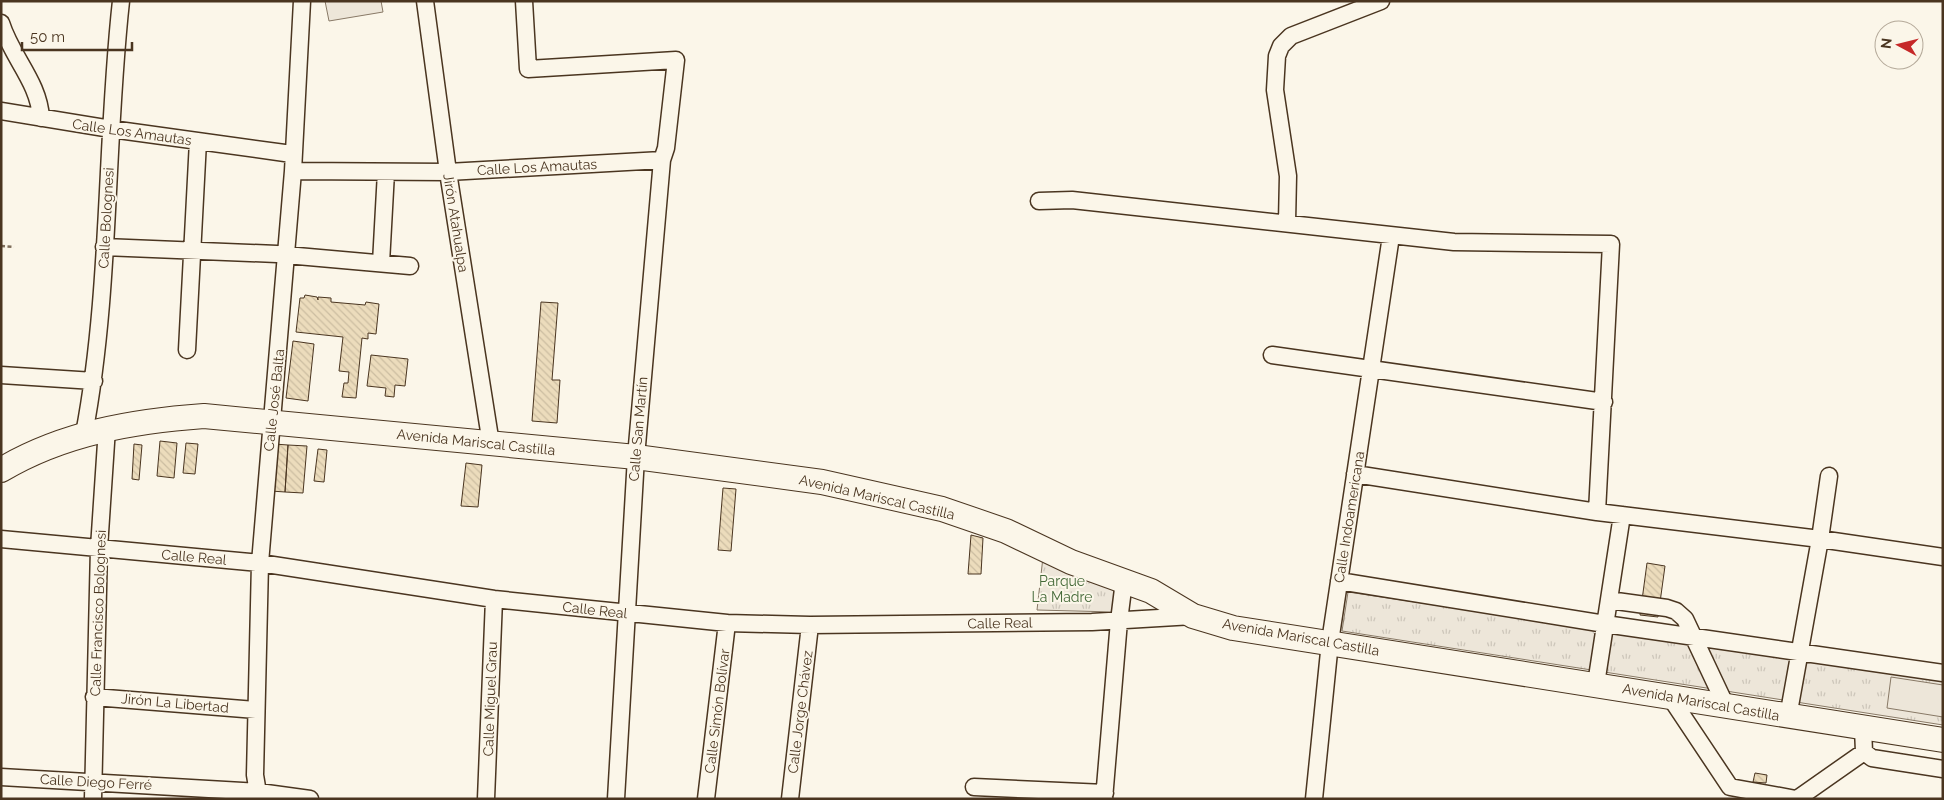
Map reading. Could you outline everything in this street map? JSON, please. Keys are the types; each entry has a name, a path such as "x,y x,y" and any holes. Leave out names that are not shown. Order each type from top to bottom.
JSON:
{"highway":[{"name":"Avenida Mariscal Castilla","path":"1,470 20,458 84,434 155,420 204,416 636,457 822,482 942,509 1006,531 1071,562 1150,591 1193,616 1233,628 1943,740"}],"street":[{"name":"Calle Bolognesi","path":"84,434 94,381 120,1"},
{"name":"Calle José Balta","path":"259,795 255,775 260,563 274,400 282,255 293,172 292,154 302,1"},
{"name":"Jirón Atahualpa","path":"425,1 448,172 491,444"},
{"name":"Calle San Martín","path":"524,1 528,69 676,60 666,148 662,160 636,457 625,613 616,799"},
{"path":"1287,222 1288,176 1275,90 1277,56 1280,46 1292,36 1381,1"},
{"path":"1,23 11,51 36,92 41,118"},
{"name":"Calle Los Amautas","path":"1,111 110,130 292,154"},
{"path":"187,350 198,142"},
{"name":"Calle Los Amautas","path":"293,172 448,172 662,160"},
{"path":"381,263 386,172"},
{"path":"1039,202 1072,200 1287,222 1391,236 1495,243 1611,244 1597,512"},
{"name":"Calle Indoamericana","path":"1314,799 1330,642 1391,236"},
{"path":"104,247 282,255 410,266"},
{"path":"1272,355 1371,367 1604,402"},
{"path":"1,375 94,381"},
{"name":"Calle Francisco Bolognesi","path":"92,799 99,548 107,428"},
{"path":"1355,474 1597,512 1820,539 1943,557"},
{"path":"1788,717 1820,539 1829,476"},
{"path":"1596,684 1622,514"},
{"name":"Calle Real","path":"1,539 260,563 494,599 727,622 810,625 1119,620 1193,616"},
{"path":"974,787 1104,796 1124,581"},
{"path":"1339,582 1605,624 1943,673"},
{"name":"Calle Miguel Grau","path":"486,799 494,599"},
{"path":"1609,600 1676,611 1685,618 1692,637 1726,706"},
{"name":"Calle Simón Bolívar","path":"706,799 727,622"},
{"name":"Calle Jorge Chávez","path":"790,799 810,625"},
{"name":"Jirón La Libertad","path":"94,696 256,710"},
{"path":"1670,697 1730,788 1796,799 1864,752"},
{"path":"1863,728 1864,752"},
{"path":"1864,752 1872,758 1943,769"},
{"name":"Calle Diego Ferré","path":"1,777 92,781 310,799"}],"path":[{"path":"1,246 14,247"}],"green space":[{"path":"325,1 381,1 383,12 329,21"},
{"name":"Parque La Madre","path":"1043,557 1119,591 1114,612 1037,610"},
{"path":"1348,592 1943,681 1943,725 1342,631"},
{"path":"1891,677 1943,685 1943,717 1887,708"}],"building":[{"path":"305,295 317,297 318,300 318,297 331,298 331,302 365,305 366,302 379,304 376,334 368,333 368,339 362,338 356,398 342,397 344,383 348,383 349,372 339,371 343,337 296,332 300,298 304,298"},
{"path":"541,302 558,303 552,380 560,380 557,423 532,421"},
{"path":"293,341 314,344 308,401 286,398"},
{"path":"371,355 408,359 405,386 395,385 394,397 385,396 386,388 367,386"},
{"path":"160,441 177,443 174,478 157,476"},
{"path":"186,443 198,444 195,474 183,473"},
{"path":"134,444 142,445 139,480 132,479"},
{"path":"274,444 288,445 285,492 271,491"},
{"path":"288,445 307,446 303,493 285,492"},
{"path":"318,449 327,450 324,482 314,481"},
{"path":"466,463 482,465 478,507 461,506"},
{"path":"723,488 736,489 731,551 718,550"},
{"path":"971,535 983,538 981,574 968,574"},
{"path":"1647,563 1665,566 1658,617 1640,615"},
{"path":"1755,773 1767,775 1766,783 1753,782"}]}
